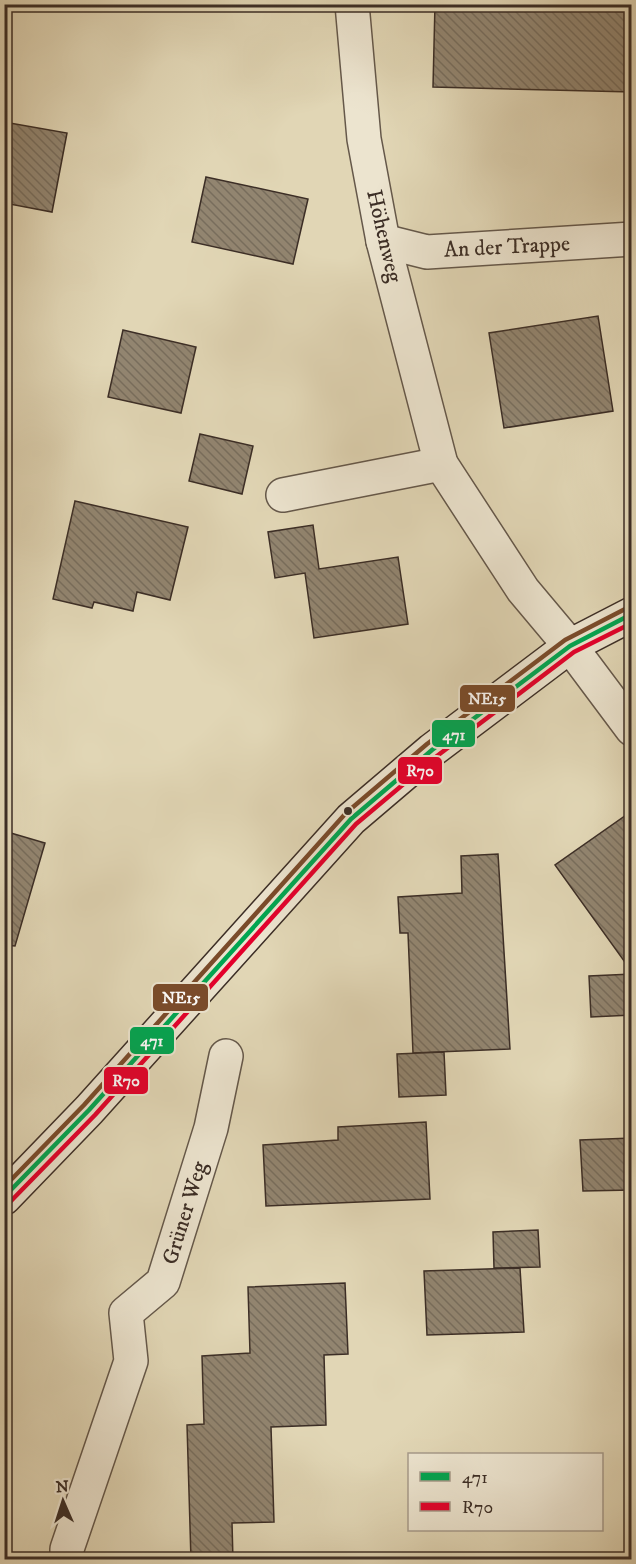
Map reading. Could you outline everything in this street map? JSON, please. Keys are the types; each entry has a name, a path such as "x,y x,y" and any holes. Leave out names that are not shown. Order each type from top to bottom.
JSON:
{"street":[{"name":"Höhenweg","path":"352,4 364,139 383,241 441,464 523,590 570,646 632,729"},
{"name":"An der Trappe","path":"383,241 427,252 632,239"},
{"path":"283,495 441,464"},
{"path":"4,1198 89,1110 351,819 432,750 570,646 632,614"},
{"name":"Grüner Weg","path":"67,1560 67,1549 131,1361 126,1312 163,1282 212,1128 226,1056"}],"building":[{"path":"435,4 539,4 538,8 632,12 632,92 433,87"},
{"path":"4,122 67,133 52,212 4,203"},
{"path":"206,177 308,199 293,264 192,242"},
{"path":"598,316 613,411 504,428 489,333"},
{"path":"123,330 196,347 181,413 108,397"},
{"path":"200,434 253,446 242,494 189,481"},
{"path":"75,501 188,527 170,600 137,592 133,611 94,602 92,608 53,599"},
{"path":"313,525 319,569 398,557 408,624 314,638 305,573 275,578 268,532"},
{"path":"632,811 632,972 555,865"},
{"path":"4,831 45,843 15,946 4,945"},
{"path":"498,854 510,1049 413,1053 408,933 400,933 398,897 462,893 461,856"},
{"path":"632,974 632,1015 591,1017 589,976"},
{"path":"444,1052 446,1095 399,1097 397,1054"},
{"path":"426,1122 430,1199 266,1206 263,1145 338,1140 338,1127"},
{"path":"632,1138 632,1190 583,1191 580,1140"},
{"path":"538,1230 540,1267 494,1268 493,1232"},
{"path":"520,1268 524,1332 427,1335 424,1271"},
{"path":"345,1283 348,1354 324,1355 326,1425 271,1427 274,1522 232,1523 233,1560 191,1560 187,1425 204,1424 202,1356 250,1353 248,1287"}],"transit line":[{"name":"NE15","path":"4,1187 84,1105 346,813 427,744 565,640 629,607"},
{"name":"471","path":"4,1197 89,1110 351,819 432,750 570,646 632,614"},
{"name":"R70","path":"9,1203 95,1115 356,824 437,756 574,652 632,623"}]}
